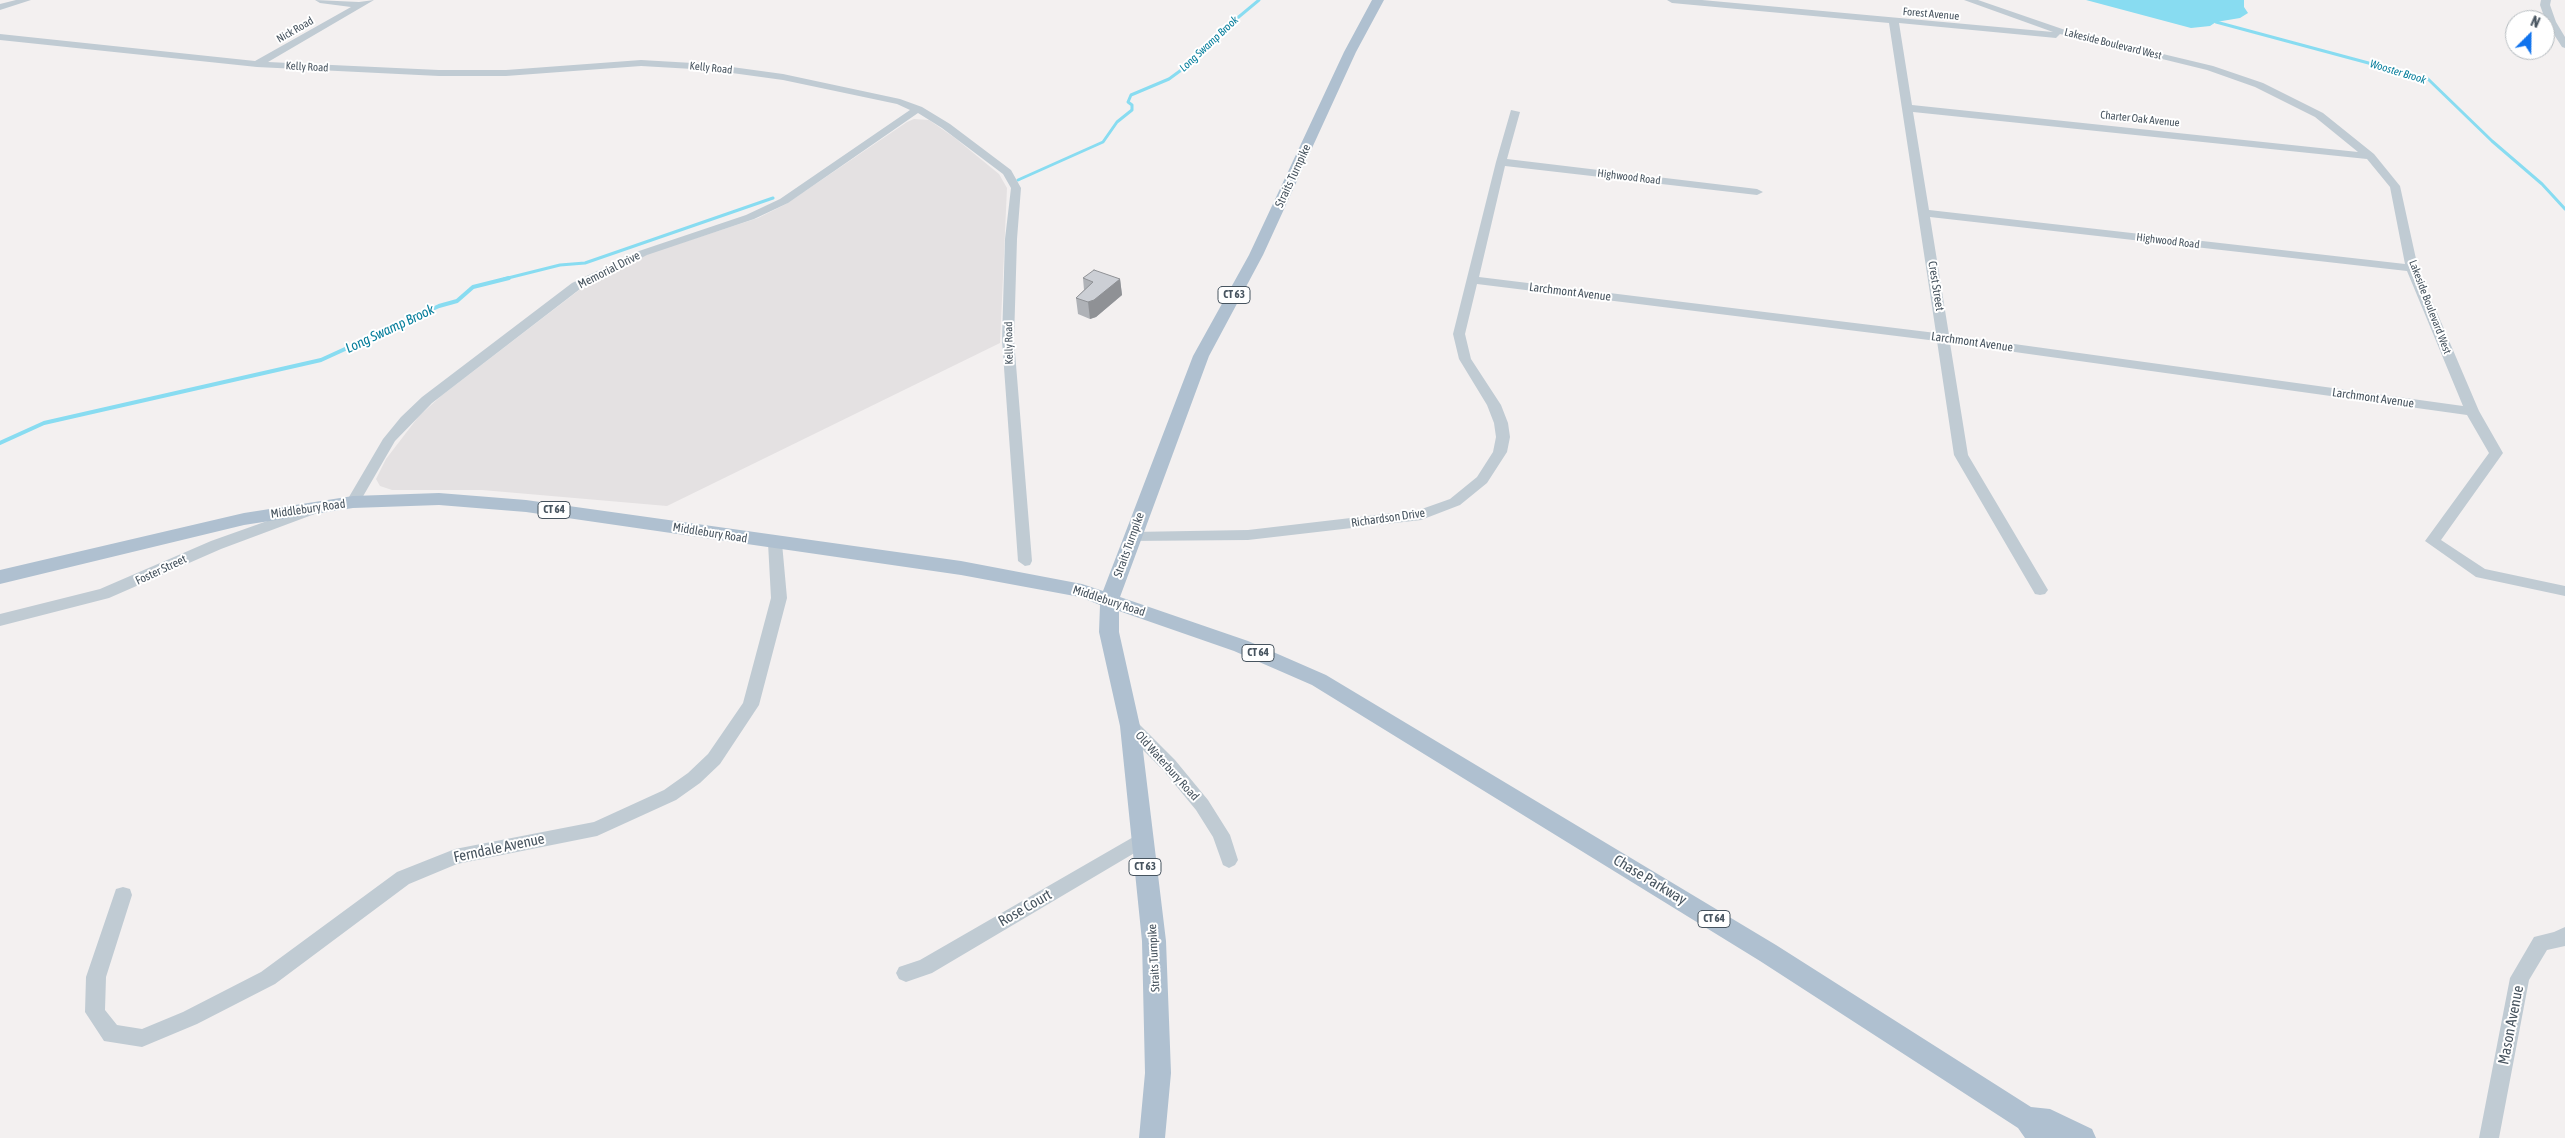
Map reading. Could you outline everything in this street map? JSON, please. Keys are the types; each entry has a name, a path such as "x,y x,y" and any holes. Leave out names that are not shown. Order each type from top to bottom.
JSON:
{"main road":[{"name":"Straits Turnpike","path":"1152,1138 1158,1073 1154,941 1130,726 1109,632 1110,599 1201,356 1256,255 1350,52 1378,0"},
{"name":"Middlebury Road","path":"0,577 207,526 353,502 463,500 526,506 981,572 1030,580 1110,599 1241,646 1319,680 1397,727"},
{"name":"Chase Parkway","path":"1397,727 1696,908 2034,1128 2050,1122 2083,1138"}],"street":[{"path":"0,8 26,0"},
{"path":"320,0 359,5"},
{"name":"Nick Road","path":"257,64 369,0"},
{"name":"Forest Avenue","path":"1672,0 2047,36 2068,34"},
{"name":"Lakeside Boulevard West","path":"1969,0 2068,34 2210,68 2259,85 2320,115 2370,156 2395,186 2412,268 2472,411 2496,453 2432,541 2481,573 2565,591"},
{"name":"Crest Street","path":"1894,22 1961,455 2040,590"},
{"path":"2555,29 2565,45"},
{"name":"Kelly Road","path":"0,37 257,64 439,73 506,73 641,63 710,67 783,76 873,96 918,109 946,126 1008,172 1016,188 1011,239 1008,340 1024,561"},
{"name":"Charter Oak Avenue","path":"1908,108 2370,156"},
{"name":"Memorial Drive","path":"353,502 390,439 406,420 427,400 552,303 597,274 624,261 750,217 784,201 918,109"},
{"name":"Richardson Drive","path":"1132,537 1248,535 1382,521 1422,515 1440,509 1472,491 1493,466 1500,452 1504,436 1502,423 1494,405 1465,359 1459,334 1515,112"},
{"name":"Highwood Road","path":"1501,162 1757,192"},
{"name":"Highwood Road","path":"1924,213 2412,268"},
{"name":"Larchmont Avenue","path":"1472,280 1944,338 2472,411"},
{"name":"Foster Street","path":"0,620 104,594 216,545 318,507"},
{"name":"Ferndale Avenue","path":"123,895 96,976 95,1012 111,1034 142,1038 190,1018 268,978 403,878 455,856 597,829 670,795 694,778 714,759 750,705 779,598 775,543"},
{"name":"Old Waterbury Road","path":"1130,726 1169,765 1202,805 1221,835 1229,860"},
{"name":"Rose Court","path":"906,973 925,967 1142,840"},
{"name":"Mason Avenue","path":"2489,1138 2520,978 2541,943 2559,940 2565,935"}],"shaded area":[{"path":"914,119 929,120 955,138 999,174 1007,188 1000,343 667,506 482,490 392,490 380,486 376,479 386,459 419,416 441,396 587,284 610,270 653,252 758,218 786,204"}],"water":[{"path":"2086,0 2244,0 2244,7 2248,13 2240,18 2216,22 2210,26 2191,28"}],"building":[{"path":"1094,270 1120,279 1094,300 1088,302 1076,298 1093,282 1083,278"}],"waterway":[{"name":"Long Swamp Brook","path":"1018,180 1103,142 1117,122 1132,110 1132,105 1128,102 1131,95 1169,79 1184,68 1211,40 1259,0"},
{"name":"Wooster Brook","path":"2216,22 2428,79 2492,141 2542,184 2565,209"},
{"name":"Long Swamp Brook","path":"504,279 560,265 585,263 773,198"},
{"name":"Long Swamp Brook","path":"0,443 44,423 321,360 439,306 457,301 473,287 509,278"}]}
